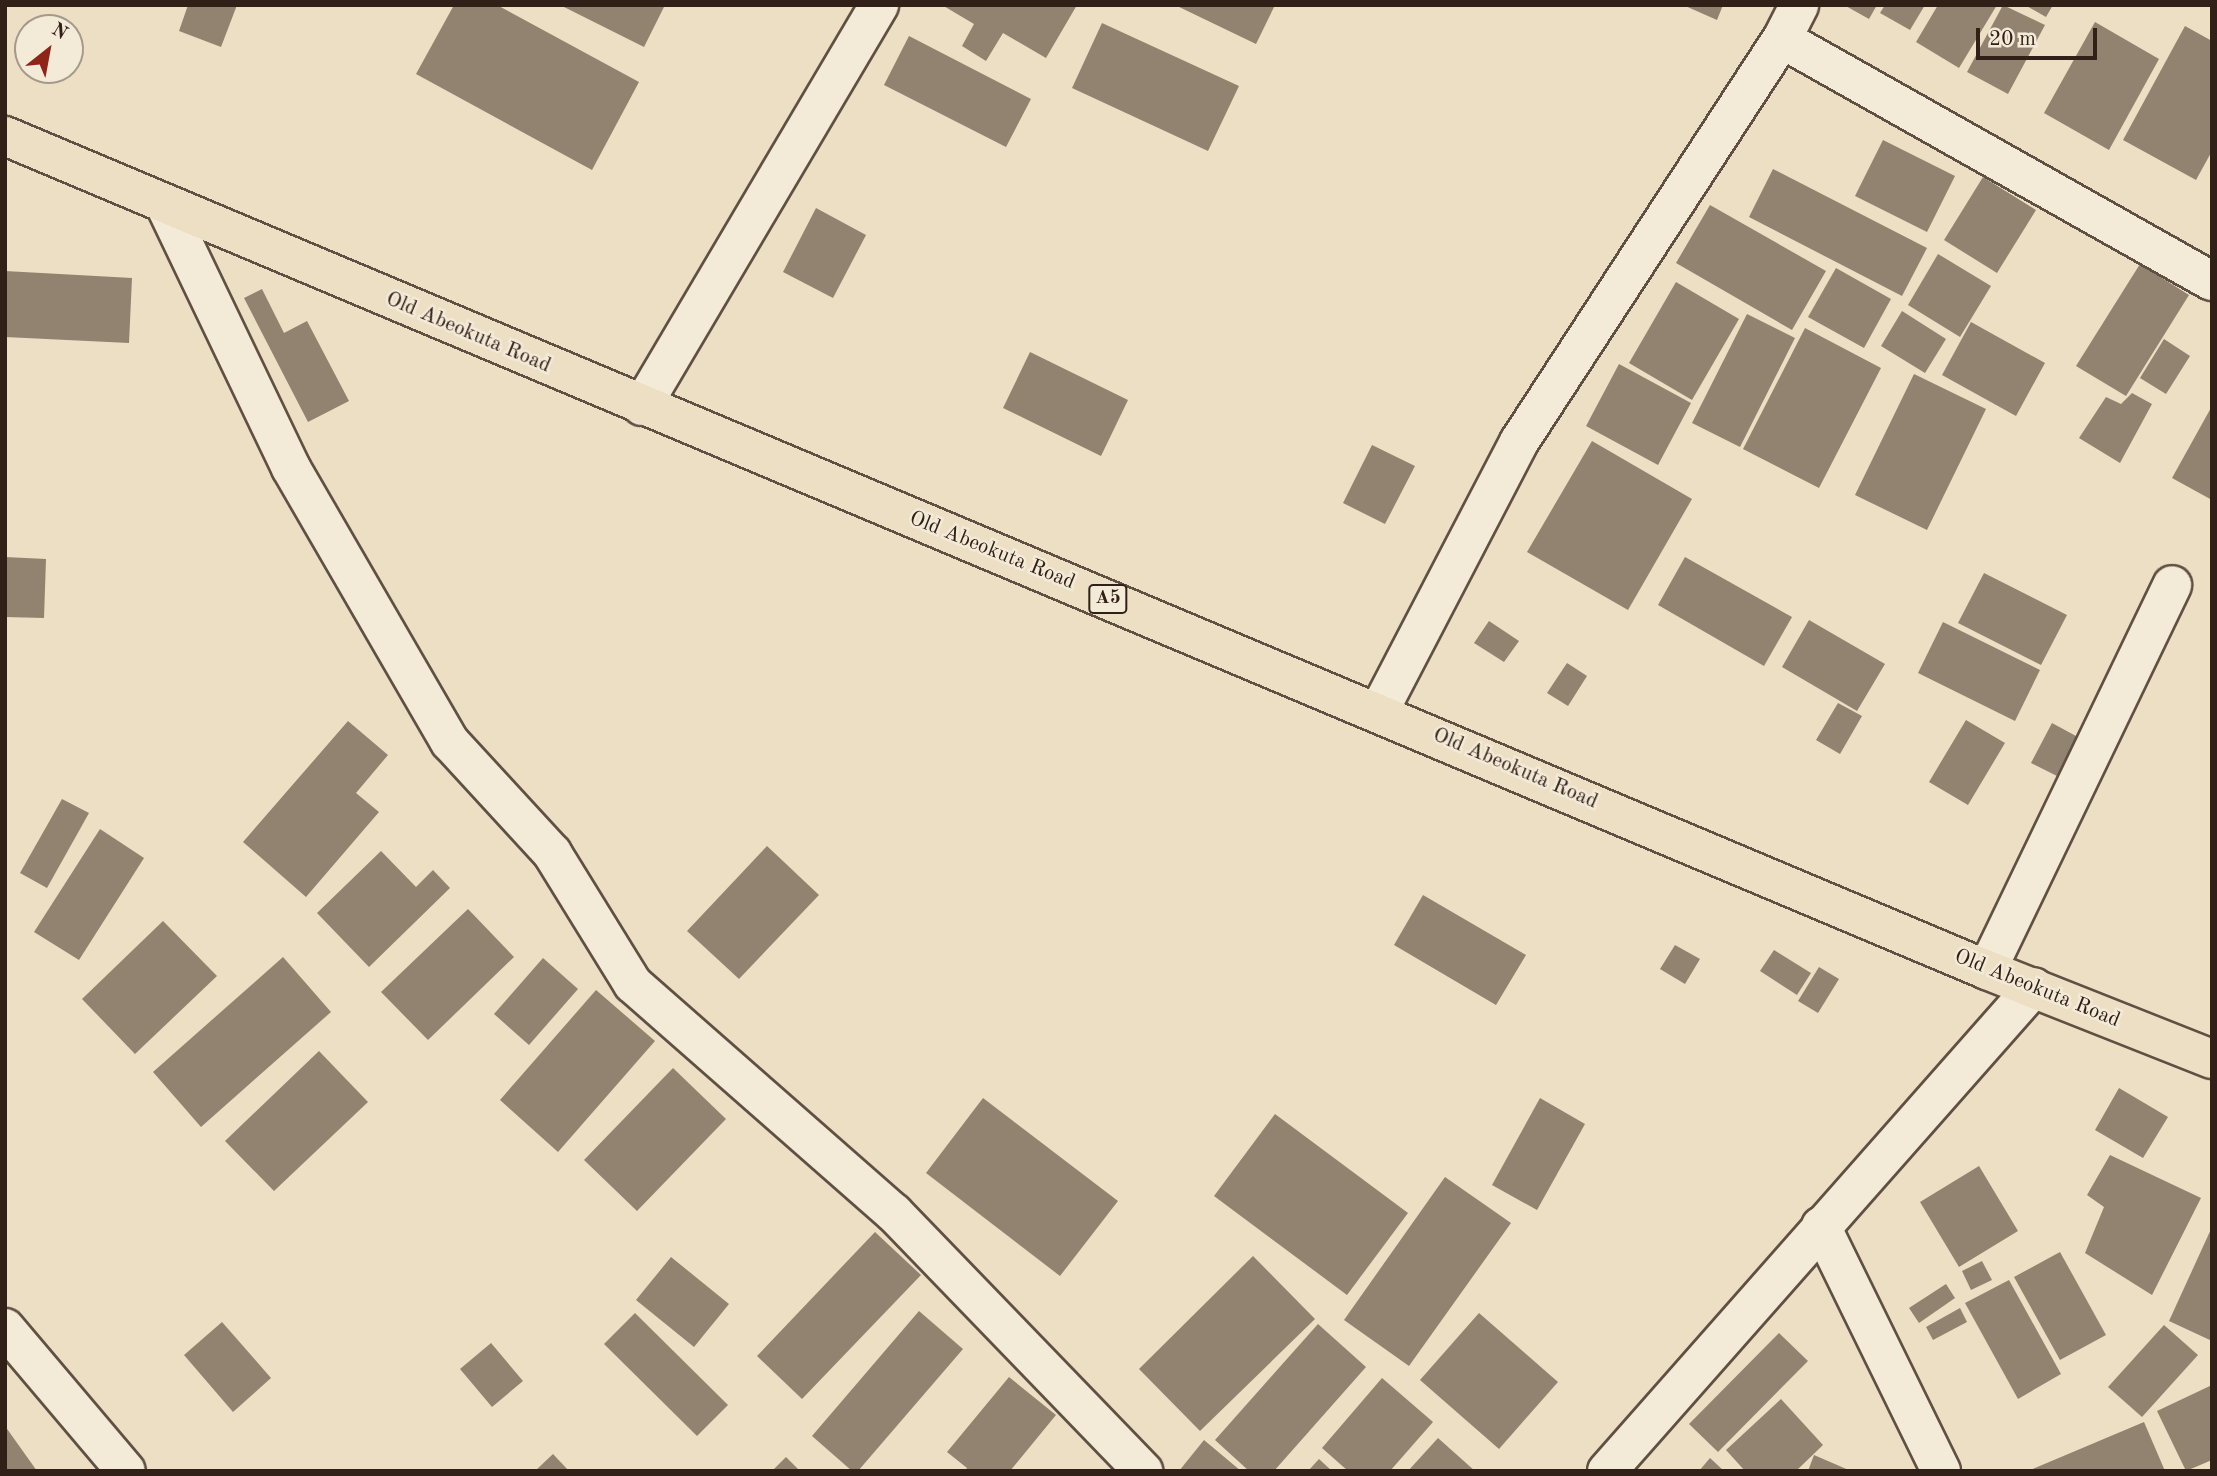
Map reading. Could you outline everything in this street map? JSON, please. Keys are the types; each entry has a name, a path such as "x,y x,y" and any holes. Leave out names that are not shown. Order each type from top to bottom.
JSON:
{"highway":[{"name":"Old Abeokuta Road","path":"5,136 166,207 642,406 1378,710 1987,970 2212,1059"}],"street":[{"path":"642,406 879,5"},
{"path":"1378,710 1519,442 1782,39 1799,5"},
{"path":"1782,39 2212,281"},
{"path":"166,207 291,468 450,742 552,853 633,984 894,1213 1143,1471"},
{"path":"1987,970 2172,585"},
{"path":"1607,1471 2034,988"},
{"path":"1821,1226 1941,1471"},
{"path":"5,1328 126,1471"}],"building":[{"path":"188,5 237,5 221,47 179,31"},
{"path":"454,5 497,5 639,82 592,170 416,74"},
{"path":"560,5 665,5 644,47"},
{"path":"942,5 1077,5 1046,58 1003,33 986,61 962,46 974,24"},
{"path":"1175,5 1275,5 1256,44"},
{"path":"1683,5 1723,5 1717,20"},
{"path":"1844,5 1877,5 1869,19"},
{"path":"1885,5 1925,5 1910,30 1880,13"},
{"path":"1938,5 1997,5 1959,68 1916,42"},
{"path":"2003,5 2045,25 2008,94 1967,72"},
{"path":"2025,5 2053,5 2046,17"},
{"path":"2095,22 2159,59 2109,150 2044,113"},
{"path":"1102,23 1239,86 1208,151 1072,88"},
{"path":"2185,26 2212,41 2212,151 2196,180 2123,140"},
{"path":"909,36 1031,99 1006,147 884,85"},
{"path":"1883,140 1955,176 1927,232 1855,196"},
{"path":"1773,169 1927,248 1902,296 1749,217"},
{"path":"1983,177 2036,210 1997,273 1944,240"},
{"path":"1710,205 1826,271 1792,330 1676,263"},
{"path":"816,208 866,235 833,298 783,272"},
{"path":"1938,254 1991,286 1960,337 1908,305"},
{"path":"2140,264 2189,295 2126,396 2076,366"},
{"path":"1836,268 1891,299 1864,348 1808,317"},
{"path":"5,271 132,278 129,343 5,337"},
{"path":"1676,282 1739,319 1692,400 1629,363"},
{"path":"262,289 284,333 307,321 349,401 308,422 244,298"},
{"path":"1902,311 1946,339 1925,373 1881,346"},
{"path":"1747,314 1795,338 1740,447 1692,423"},
{"path":"1971,322 2045,363 2016,416 1942,375"},
{"path":"1805,328 1881,368 1819,488 1743,449"},
{"path":"2164,339 2190,356 2166,394 2140,378"},
{"path":"1030,352 1128,400 1101,456 1003,408"},
{"path":"1619,364 1691,403 1658,465 1586,426"},
{"path":"1914,374 1986,409 1927,530 1855,495"},
{"path":"2132,393 2152,404 2120,463 2079,438 2106,397 2121,404"},
{"path":"2212,406 2212,500 2172,478"},
{"path":"1592,441 1692,499 1628,610 1527,552"},
{"path":"1372,445 1415,466 1385,524 1343,503"},
{"path":"5,557 46,559 44,618 5,617"},
{"path":"1685,557 1792,617 1764,666 1658,605"},
{"path":"1984,573 2067,615 2041,665 1958,623"},
{"path":"1809,620 1885,664 1857,711 1782,667"},
{"path":"1489,621 1519,641 1504,662 1474,643"},
{"path":"1943,622 2040,670 2015,721 1918,673"},
{"path":"1567,663 1587,676 1568,706 1547,693"},
{"path":"1838,703 1862,716 1840,754 1816,740"},
{"path":"1966,720 2005,743 1968,805 1929,782"},
{"path":"348,721 388,755 356,793 379,812 306,897 243,842"},
{"path":"2052,723 2087,742 2067,781 2031,763"},
{"path":"62,799 89,813 47,888 20,873"},
{"path":"100,829 144,858 79,960 34,932"},
{"path":"767,846 819,895 739,979 687,931"},
{"path":"381,851 416,887 433,870 450,888 369,967 317,913"},
{"path":"1423,895 1526,955 1496,1005 1394,945"},
{"path":"468,909 514,957 428,1040 381,992"},
{"path":"163,921 217,976 135,1054 82,999"},
{"path":"1675,945 1700,959 1685,984 1660,969"},
{"path":"1774,950 1811,973 1797,995 1760,971"},
{"path":"283,957 331,1012 201,1127 153,1072"},
{"path":"543,958 578,989 529,1045 494,1014"},
{"path":"1819,967 1839,979 1818,1013 1798,1001"},
{"path":"596,990 655,1041 558,1152 500,1100"},
{"path":"319,1051 368,1102 274,1191 225,1141"},
{"path":"673,1068 726,1119 637,1211 584,1160"},
{"path":"2119,1088 2168,1117 2143,1158 2095,1130"},
{"path":"983,1098 1118,1201 1060,1276 926,1173"},
{"path":"1540,1098 1585,1124 1537,1210 1492,1185"},
{"path":"1275,1114 1408,1213 1347,1295 1214,1196"},
{"path":"2110,1155 2201,1198 2152,1295 2085,1253 2104,1207 2087,1195"},
{"path":"1979,1166 2018,1231 1959,1267 1920,1202"},
{"path":"1445,1177 1511,1223 1409,1366 1344,1320"},
{"path":"2212,1227 2212,1341 2169,1321"},
{"path":"875,1232 921,1275 802,1399 757,1356"},
{"path":"2060,1252 2106,1335 2060,1360 2014,1277"},
{"path":"1253,1256 1315,1319 1200,1431 1139,1369"},
{"path":"671,1257 729,1304 694,1347 636,1300"},
{"path":"1982,1261 1992,1280 1971,1290 1962,1271"},
{"path":"2009,1280 2061,1374 2018,1399 1965,1303"},
{"path":"1946,1284 1955,1298 1919,1323 1909,1308"},
{"path":"1960,1308 1967,1322 1933,1340 1926,1327"},
{"path":"919,1311 963,1349 858,1471 852,1471 812,1436"},
{"path":"635,1313 728,1405 697,1436 604,1344"},
{"path":"1479,1313 1558,1382 1499,1449 1420,1380"},
{"path":"222,1322 271,1378 233,1412 184,1355"},
{"path":"1318,1324 1366,1367 1274,1471 1249,1471 1215,1440"},
{"path":"2164,1325 2198,1355 2142,1417 2108,1387"},
{"path":"1779,1333 1808,1361 1718,1452 1689,1424"},
{"path":"491,1343 523,1381 492,1407 460,1369"},
{"path":"1009,1377 1056,1415 1010,1471 965,1471 967,1468 947,1452"},
{"path":"1382,1378 1433,1422 1390,1471 1348,1471 1322,1448"},
{"path":"2212,1385 2212,1460 2186,1471 2157,1411"},
{"path":"1781,1399 1823,1445 1796,1471 1745,1471 1726,1450"},
{"path":"2144,1422 2165,1471 2028,1471"},
{"path":"5,1426 37,1471 5,1471"},
{"path":"1438,1438 1475,1471 1408,1471"},
{"path":"1204,1440 1241,1471 1179,1471"},
{"path":"553,1454 569,1471 535,1471"},
{"path":"1814,1455 1851,1471 1808,1471"},
{"path":"786,1457 800,1471 772,1471"},
{"path":"1710,1458 1724,1471 1699,1471"},
{"path":"1319,1459 1332,1471 1308,1471"}]}
